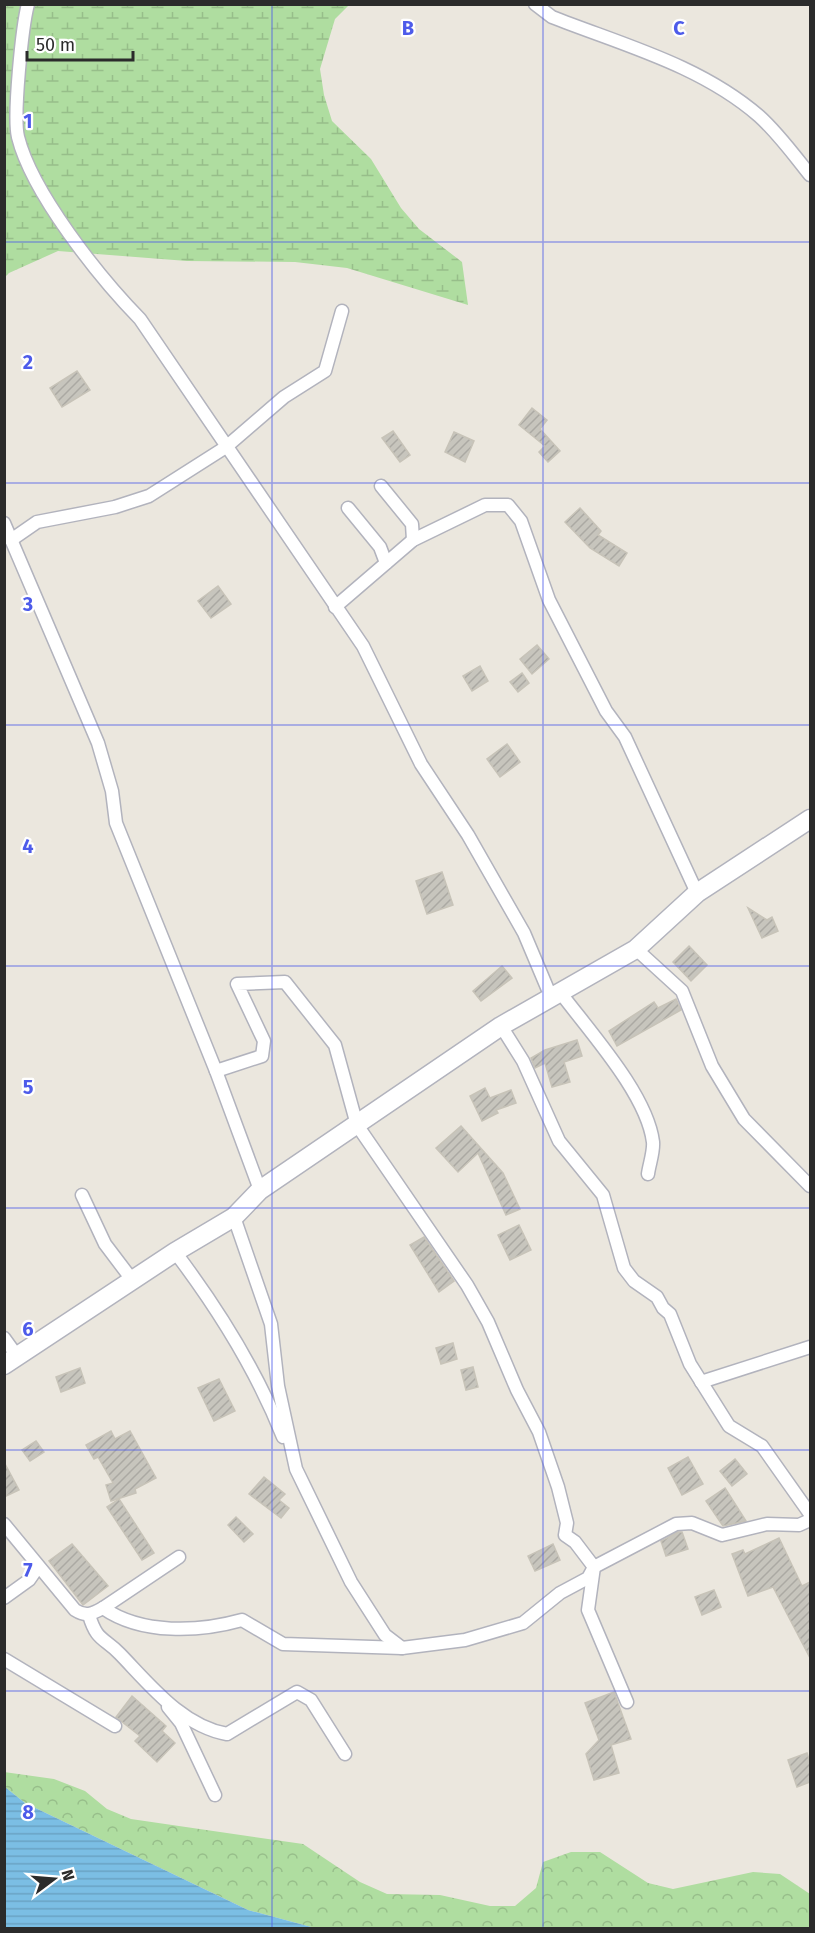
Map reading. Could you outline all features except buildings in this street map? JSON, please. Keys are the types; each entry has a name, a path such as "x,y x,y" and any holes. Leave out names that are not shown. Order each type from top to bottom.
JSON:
{"main road":[{"path":"11,1361 175,1252 234,1217 260,1190 501,1026 636,949 697,893 810,820"}],"street":[{"path":"28,4 15,122 29,169 64,225 122,301 140,319 363,646 421,764 468,835 525,933 555,994 628,1084 645,1113 653,1144 648,1174"},
{"path":"536,4 552,17 685,68 719,86 773,130 810,175"},
{"path":"11,540 37,522 115,507 149,496 226,447 284,397 325,371 342,311"},
{"path":"381,486 412,524 413,540"},
{"path":"335,607 413,540 485,505 508,505 521,521 549,600 606,711 625,737 697,893"},
{"path":"348,508 380,547 386,563"},
{"path":"4,523 98,744 112,791 116,823 216,1071 260,1190"},
{"path":"636,949 682,991 712,1066 744,1119 810,1186"},
{"path":"216,1071 261,1056 264,1041 237,984 285,982 335,1045 357,1125 467,1285 488,1322 517,1390 539,1432 558,1487 567,1523 565,1535 575,1542 594,1567 588,1610 627,1702"},
{"path":"501,1026 523,1061 560,1141 603,1195 624,1268 634,1281 657,1297 663,1308 670,1314 701,1382 729,1426 762,1446 775,1460 810,1514"},
{"path":"82,1195 105,1244 133,1281"},
{"path":"234,1217 271,1324 278,1386 296,1469"},
{"path":"175,1252 239,1342 296,1469 351,1582 385,1635 402,1648"},
{"path":"4,1338 11,1361"},
{"path":"701,1382 810,1347"},
{"path":"103,1608 116,1617 163,1628 212,1629 242,1620 283,1644 402,1648 465,1640 523,1623 560,1593 588,1578 594,1567 676,1524 692,1523 722,1535 767,1524 799,1525 810,1520"},
{"path":"4,1524 75,1610 89,1615 179,1557"},
{"path":"4,1598 29,1580 38,1567"},
{"path":"89,1615 94,1630 104,1642 117,1650 181,1723 215,1795"},
{"path":"4,1659 115,1726"},
{"path":"162,1699 212,1731 227,1734 297,1692 311,1700 345,1754"}],"green space":[{"path":"5,5 349,5 335,19 320,69 324,95 332,121 371,159 401,208 419,229 462,262 468,305 347,268 295,262 187,261 58,251 9,273 5,277"},
{"path":"4,1772 54,1779 85,1791 107,1809 131,1819 303,1844 360,1882 387,1894 440,1895 490,1906 515,1906 536,1888 543,1862 571,1852 600,1852 648,1883 673,1889 753,1872 780,1874 810,1894 810,1928 315,1928 248,1910 25,1803 5,1787"}],"water":[{"path":"5,1787 25,1803 248,1910 315,1928 5,1928"}]}
